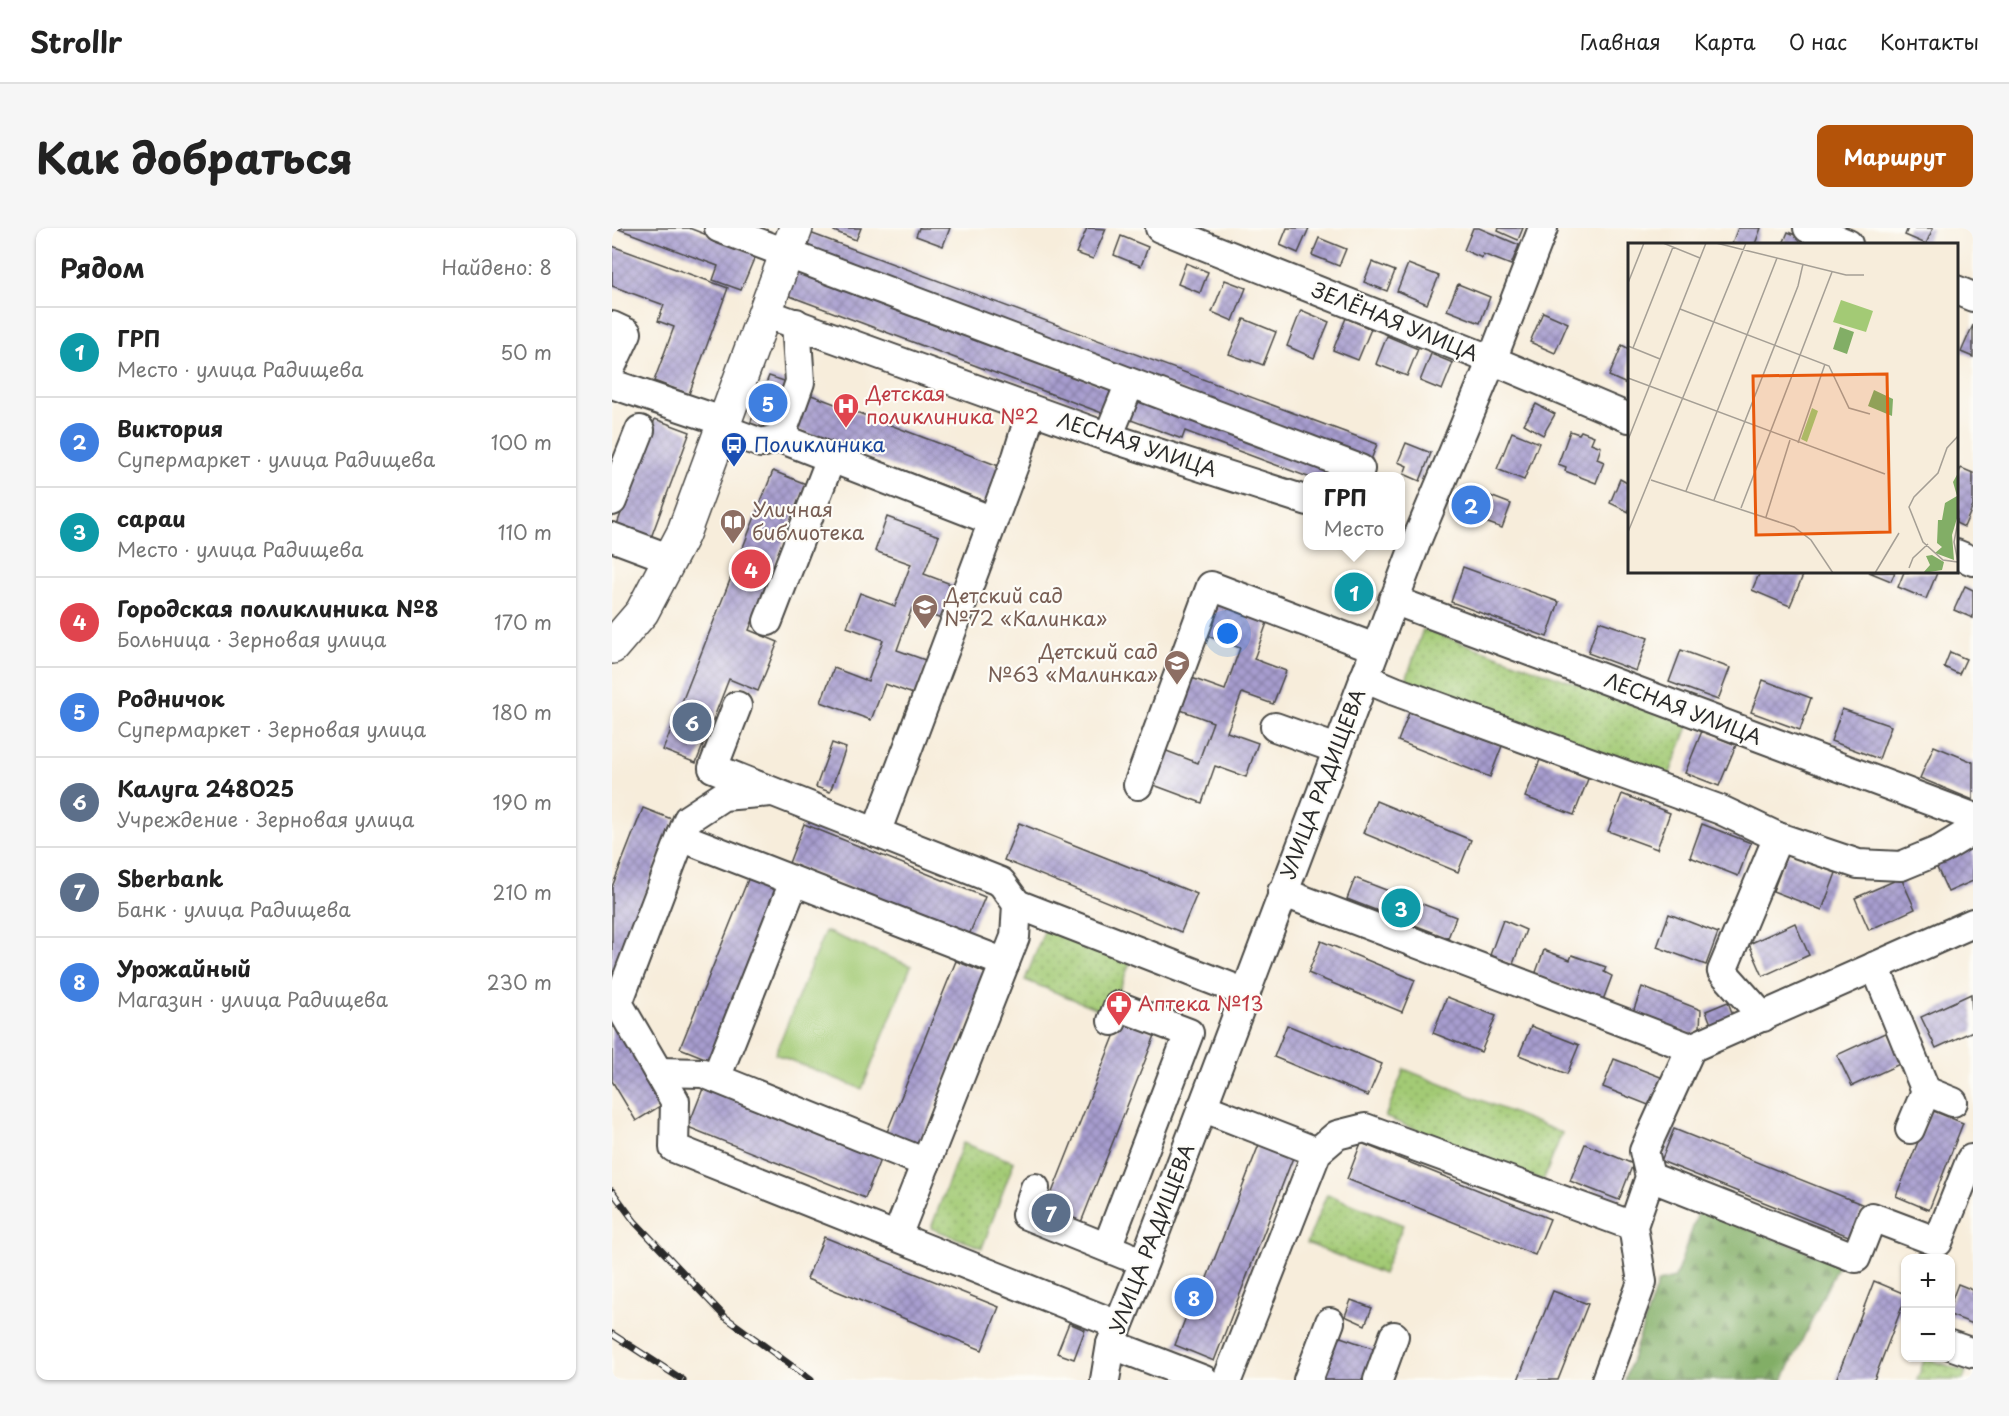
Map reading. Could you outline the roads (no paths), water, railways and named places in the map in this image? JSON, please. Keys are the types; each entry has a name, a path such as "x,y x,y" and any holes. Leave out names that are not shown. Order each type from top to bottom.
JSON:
{"main road":[{"path":"612,647 642,612 683,534 791,241"}],"street":[{"path":"719,228 791,241 1130,383 1360,469"},
{"name":"ЗЕЛЁНАЯ УЛИЦА","path":"1160,228 1492,360 1628,418"},
{"name":"УЛИЦА РАДИЩЕВА","path":"1105,1380 1115,1334 1393,600 1409,534 1492,360 1543,228"},
{"path":"1808,228 1846,243"},
{"path":"1958,291 1973,297"},
{"name":"ЛЕСНАЯ УЛИЦА","path":"765,313 1108,437 1303,499"},
{"path":"780,438 800,382 796,323"},
{"path":"612,326 627,333 612,365"},
{"path":"1108,437 1130,383"},
{"path":"612,384 724,425 760,443 780,438 993,521"},
{"path":"876,833 1017,457 1028,421 1029,409"},
{"path":"612,501 640,430"},
{"path":"768,621 831,458"},
{"path":"612,537 671,559"},
{"path":"1958,555 1973,561"},
{"path":"1138,785 1211,586 1375,648"},
{"name":"ЛЕСНАЯ УЛИЦА","path":"1393,600 1973,817"},
{"path":"1364,678 1721,810 1778,837 1858,864 1901,866 1940,850 1973,830"},
{"path":"737,706 713,768 1001,882 1017,904 1246,993"},
{"path":"1275,727 1336,749"},
{"path":"771,792 723,796 688,819 618,1003 675,1101 674,1148 897,1236 1115,1334 1204,1380"},
{"path":"681,837 1005,963"},
{"path":"1763,1017 1722,971 1778,837"},
{"path":"716,1078 794,882"},
{"path":"1282,892 1691,1048"},
{"path":"897,1236 1015,937 1017,904"},
{"path":"1606,1380 1642,1282 1633,1226 1650,1178 1644,1151 1691,1048 1973,923"},
{"path":"1875,966 1926,1091 1910,1129"},
{"path":"1107,1247 1188,1033 1118,1006 1112,1022"},
{"path":"658,1071 703,1073 926,1163"},
{"path":"1926,1091 1953,1102"},
{"path":"1202,1107 1317,1152"},
{"path":"1227,1380 1317,1152 1337,1135 1365,1128 1633,1226"},
{"path":"1650,1178 1856,1258 1872,1217 1938,1242 1971,1159 1973,1159"},
{"path":"1035,1188 1026,1215 1144,1262"},
{"path":"1308,1380 1330,1322"},
{"path":"1115,1334 1140,1380"},
{"path":"1378,1380 1394,1336"},
{"path":"1955,1347 1973,1353"}],"railway":[{"path":"612,1191 635,1222 725,1317 811,1380"},
{"path":"612,1334 683,1380"}],"place":[{"name":"Родничок","path":"768,403"},
{"name":"Детская поликлиника №2","path":"846,429"},
{"name":"Поликлиника","path":"734,468"},
{"name":"Виктория","path":"1471,505"},
{"name":"Уличная библиотека","path":"733,545"},
{"name":"Городская поликлиника №8","path":"751,569"},
{"name":"ГРП","path":"1354,592"},
{"name":"Детский сад №72 «Калинка»","path":"925,630"},
{"name":"Детский сад №63 «Малинка»","path":"1177,686"},
{"name":"Калуга 248025","path":"692,722"},
{"name":"сараи","path":"1401,908"},
{"name":"Аптека №13","path":"1119,1027"},
{"name":"Sberbank","path":"1051,1213"},
{"name":"Урожайный","path":"1194,1297"}]}
